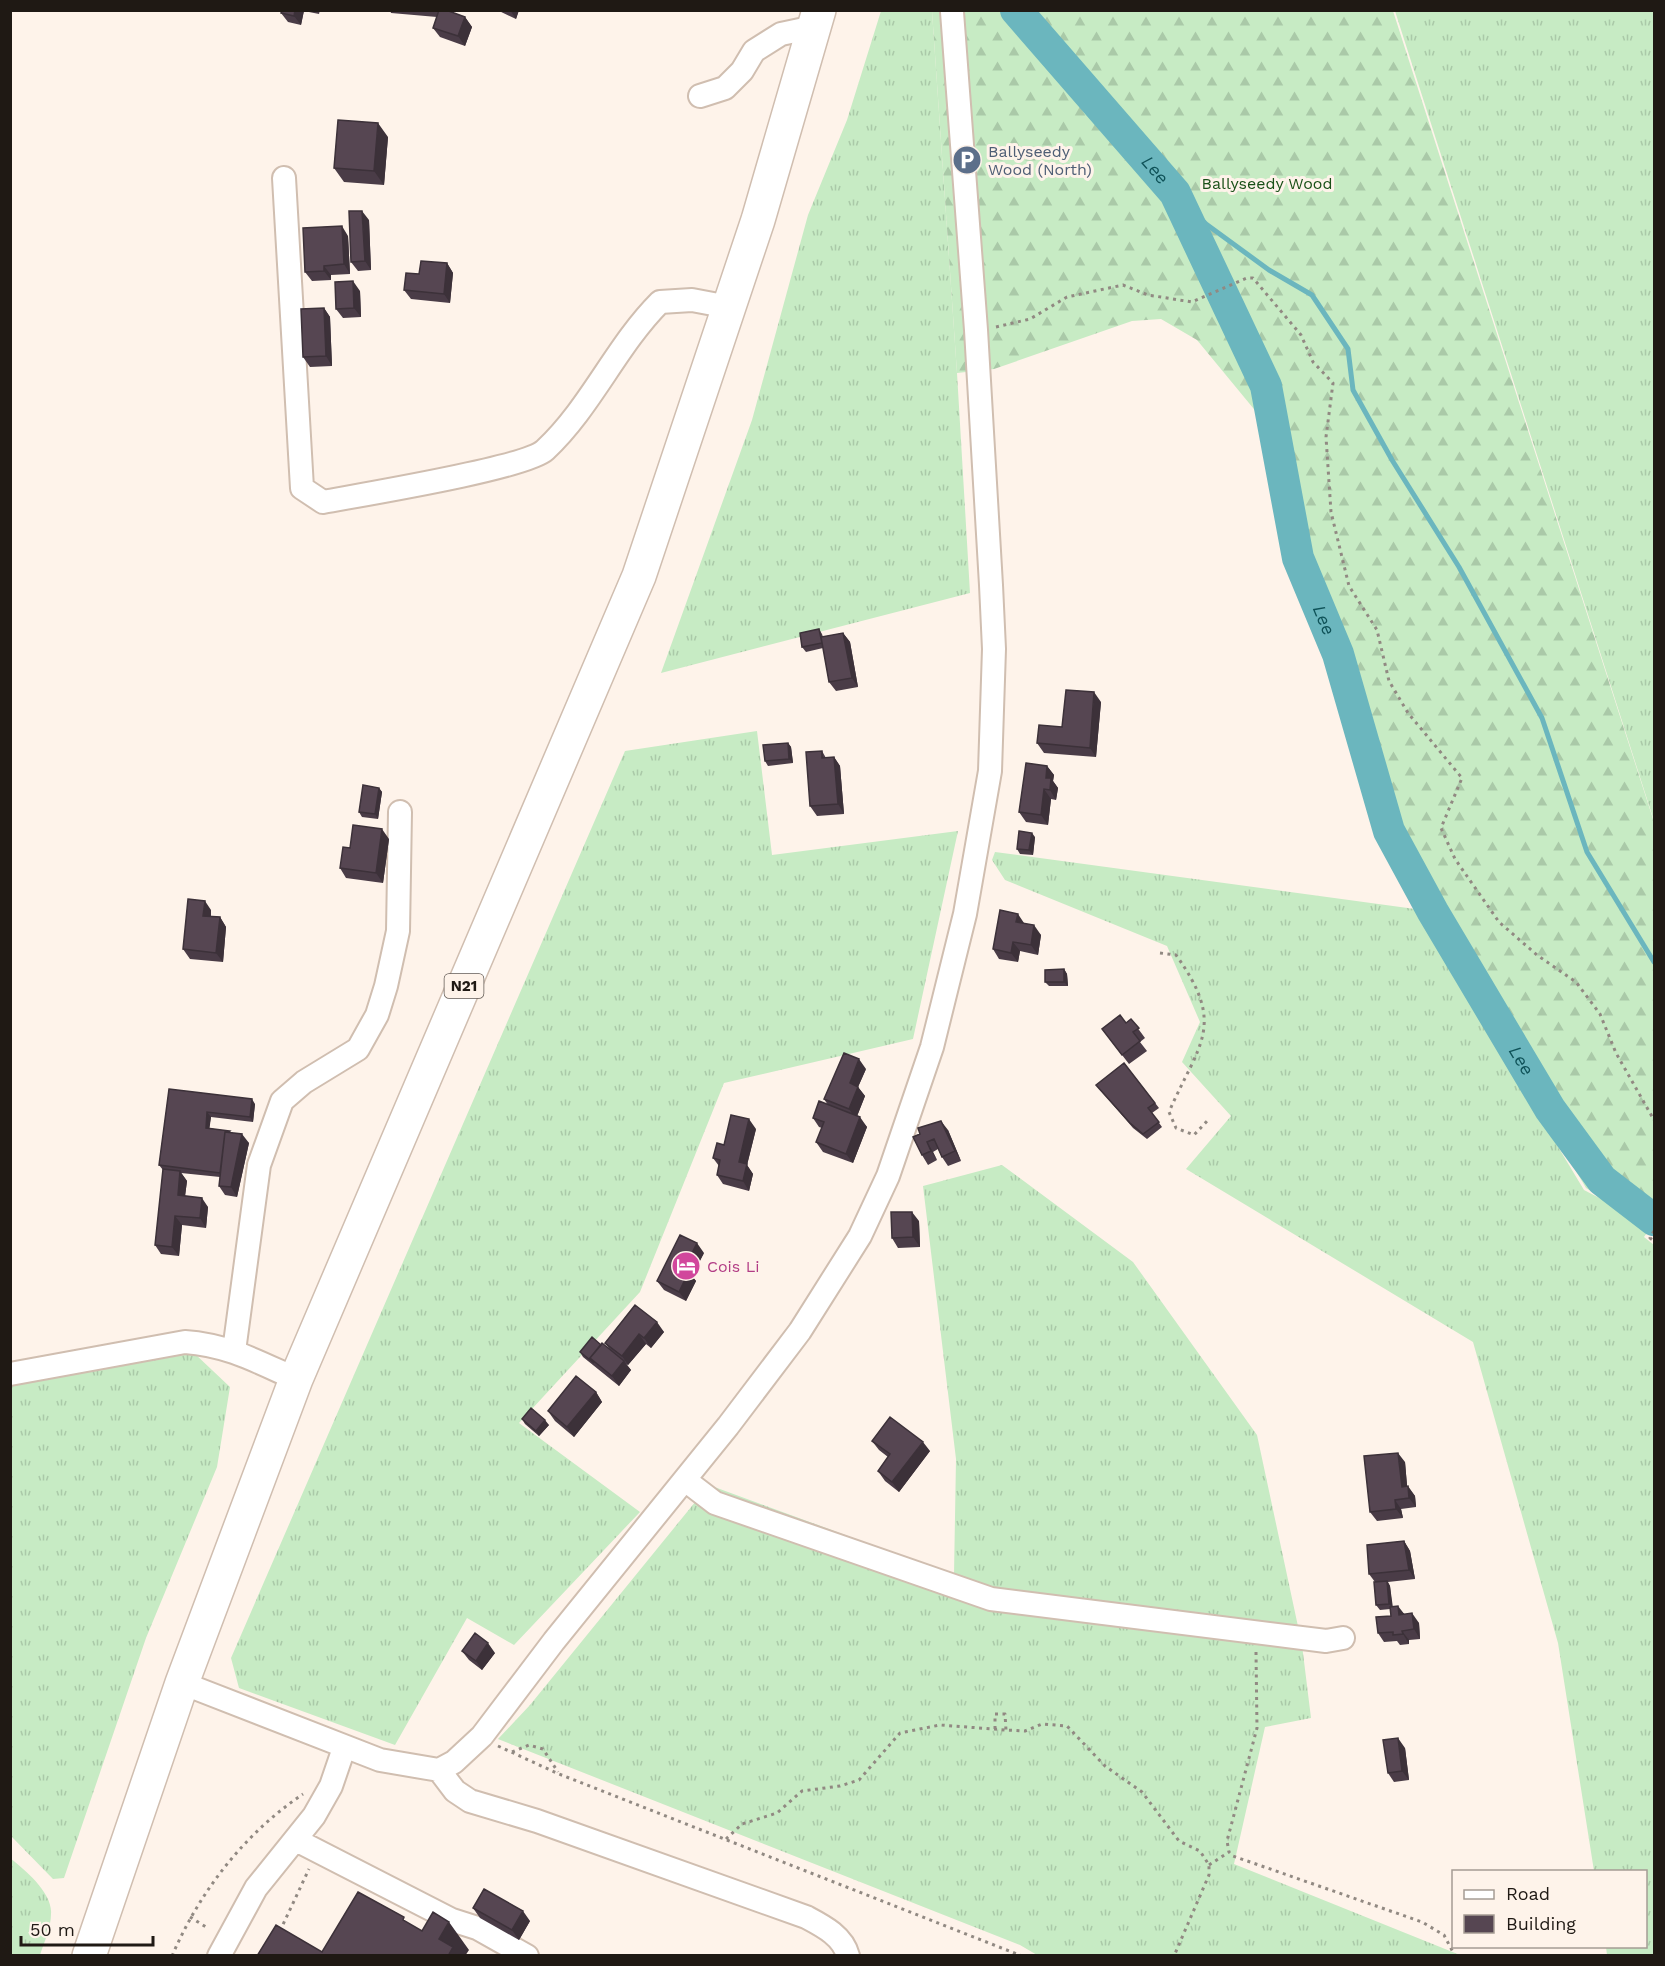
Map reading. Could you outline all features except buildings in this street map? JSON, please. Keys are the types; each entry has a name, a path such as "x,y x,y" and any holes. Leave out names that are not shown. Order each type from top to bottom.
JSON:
{"highway":[{"name":"N21","path":"89,1956 182,1683 296,1380 639,576 758,220 816,19"}],"street":[{"path":"182,1683 344,1748 380,1760 439,1770 454,1762 482,1736 800,1331 860,1236 888,1176 932,1047 965,914 990,771 994,649 976,330 952,12"},
{"path":"700,96 725,88 742,71 754,51 781,34 816,19"},
{"path":"284,178 302,488 323,502 506,465 544,452 584,404 640,323 660,302 692,300 729,307"},
{"path":"234,1351 259,1165 282,1101 304,1082 358,1049 377,1015 386,987 398,931 400,812"},
{"path":"10,1374 185,1342 213,1344 234,1351 296,1380"},
{"path":"685,1480 715,1503 991,1599 1326,1641 1343,1638"},
{"path":"219,1956 256,1888 296,1840 331,1786 344,1748"},
{"path":"439,1770 455,1791 470,1801 537,1821 806,1917 832,1933 843,1943 848,1956"},
{"path":"296,1840 452,1920 477,1928 527,1956"}],"path":[{"path":"1009,324 1030,319 1067,297 1123,285 1148,295 1192,302 1247,278 1253,278 1301,335 1313,362 1333,383 1326,437 1330,501 1350,586 1377,630 1389,681 1408,713 1462,778 1442,828 1455,859 1499,922 1537,955 1576,982 1600,1014 1616,1053 1654,1120"},
{"path":"1160,953 1176,955 1189,973 1206,1014 1204,1038 1169,1112 1176,1128 1194,1135 1209,1120"},
{"path":"1654,1233 1650,1238 1654,1241"},
{"path":"1255,1632 1257,1728 1227,1841 1229,1852 1233,1856 1422,1922 1444,1935 1455,1956"},
{"path":"995,1729 995,1714 1005,1714 1006,1730"},
{"path":"726,1839 742,1824 777,1813 802,1791 840,1786 859,1780 900,1733 940,1725 1024,1731 1042,1724 1067,1726 1105,1766 1142,1792 1179,1841 1200,1851 1209,1865 1209,1875 1174,1956"},
{"path":"559,1774 543,1749 529,1745 512,1752 559,1774 1023,1956"},
{"path":"172,1956 190,1917 216,1877 246,1842 276,1813 310,1789"},
{"path":"1209,1865 1229,1852"},
{"path":"279,1934 280,1926 314,1860"},
{"path":"190,1917 206,1927"}],"green space":[{"path":"881,11 932,11 970,593 661,673 752,420 808,215 847,120"},
{"name":"Ballyseedy Wood","path":"932,11 1393,11 1654,822 1654,1231 1586,1188 1390,858 1332,667 1289,562 1258,414 1197,340 1161,319 1132,321 994,369 957,373"},
{"path":"1395,11 1654,11 1654,821"},
{"path":"757,731 772,855 958,831 913,1039 724,1083 640,1292 519,1423 640,1512 514,1645 467,1618 395,1745 239,1688 231,1658 625,751"},
{"path":"995,852 1415,909 1584,1190 1634,1216 1649,1230 1644,1237 1654,1245 1654,1955 1607,1955 1606,1948 1647,1948 1647,1870 1594,1870 1558,1643 1473,1342 1186,1169 1231,1116 1182,1062 1200,1022 1167,946 1005,880 992,860"},
{"path":"1002,1165 1133,1262 1257,1435 1302,1645 1311,1718 1265,1727 1234,1864 1460,1955 1037,1955 1020,1945 498,1739 530,1705 709,1485 954,1575 956,1459 923,1186"},
{"path":"194,1353 230,1387 217,1467 146,1638 64,1878 53,1879 11,1836 10,1386"},
{"path":"10,1858 37,1883 48,1898 50,1924 40,1955 11,1955"}],"waterway":[{"name":"Lee","path":"1016,10 1175,193 1266,386 1298,558 1338,654 1389,831 1433,912 1550,1109 1602,1180 1654,1220"},
{"path":"1175,193 1206,224 1269,270 1312,295 1348,349 1353,390 1392,460 1459,567 1542,718 1587,852 1654,962"}],"place":[{"name":"Ballyseedy Wood (North)","path":"967,160"},
{"name":"Cois Li","path":"686,1266"}]}
